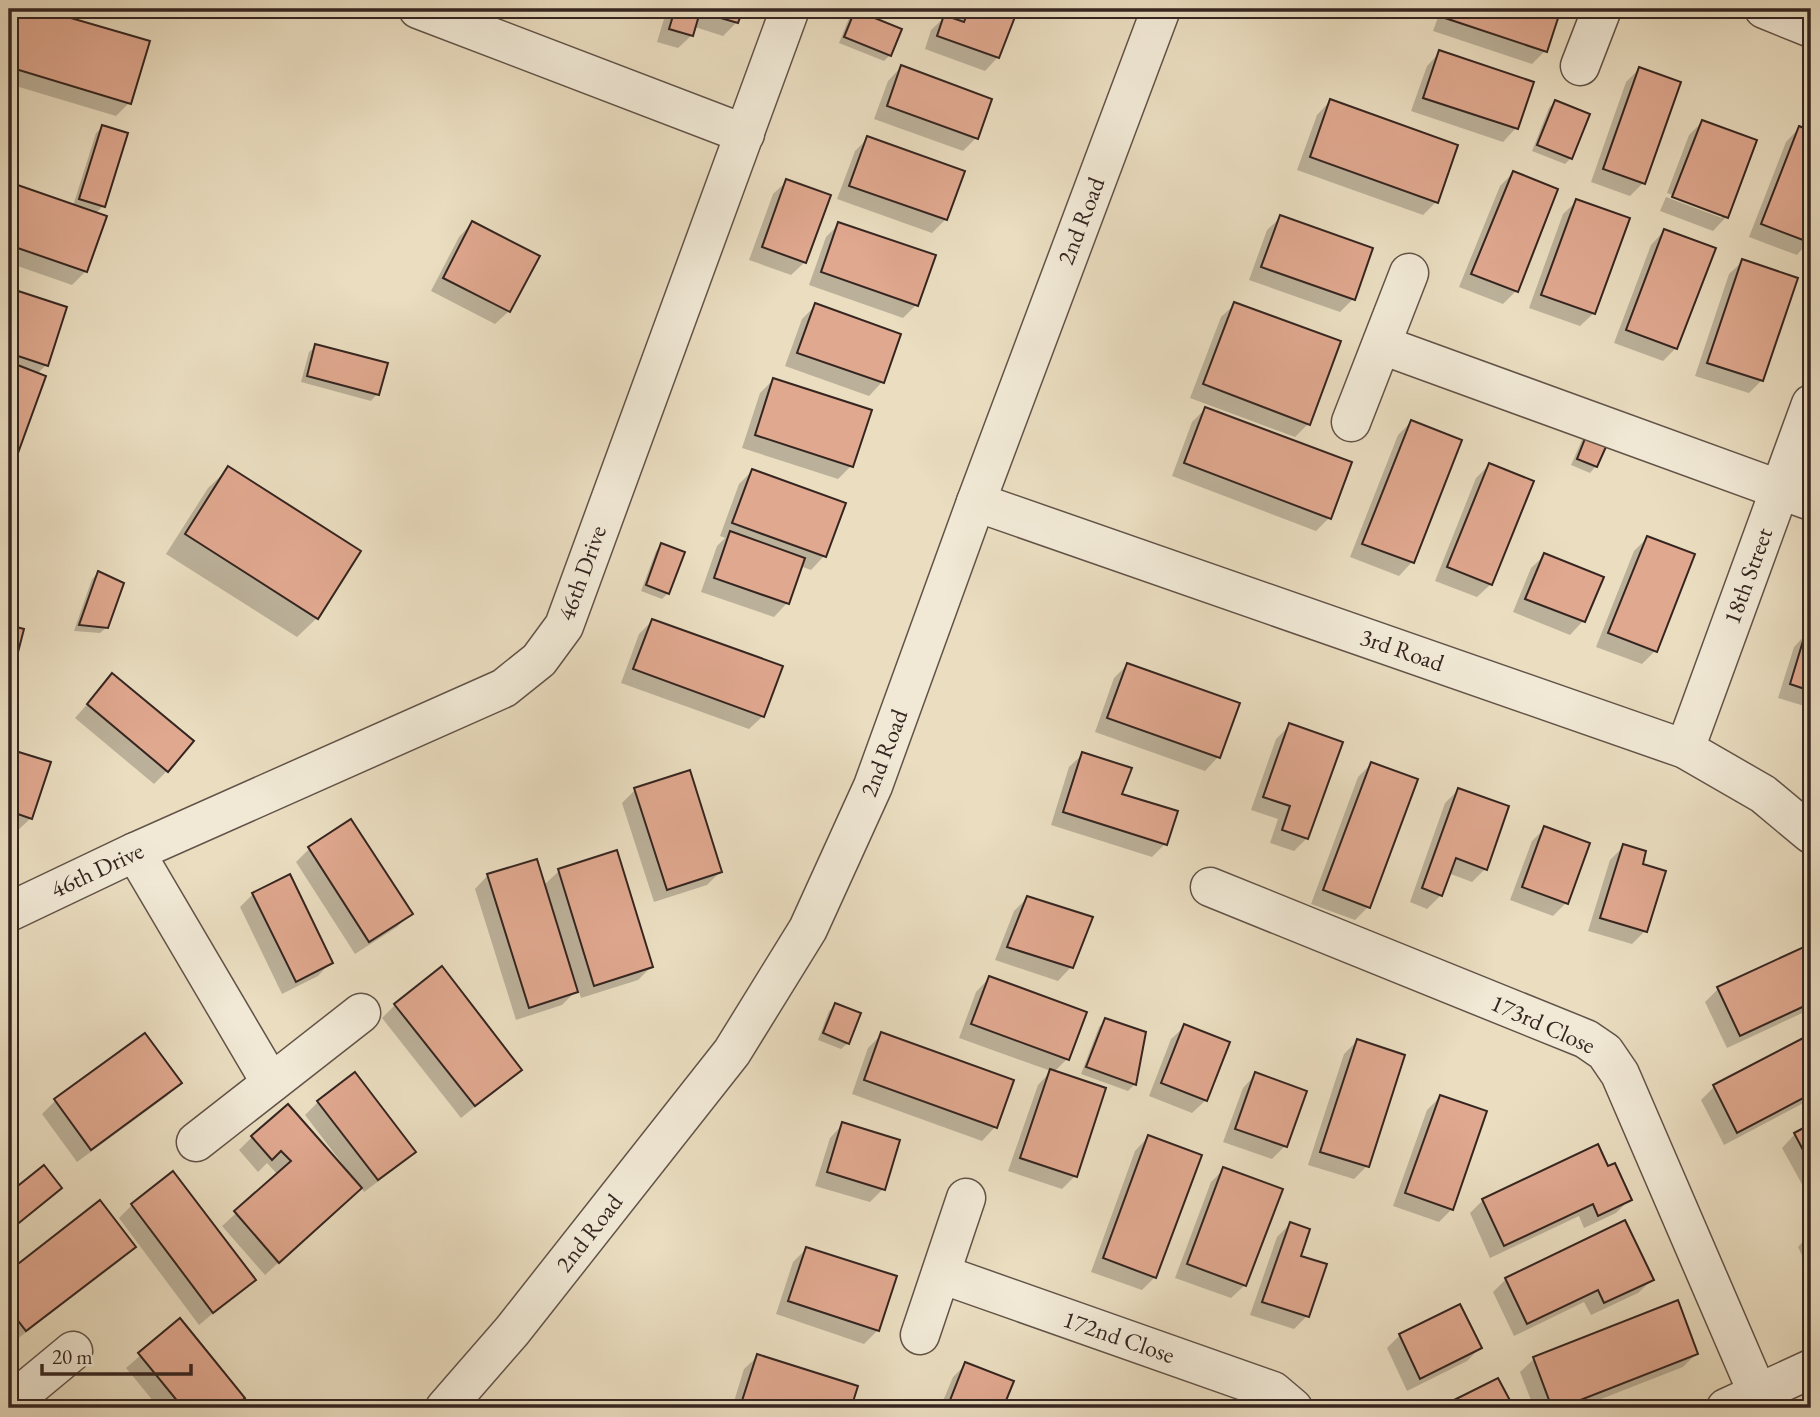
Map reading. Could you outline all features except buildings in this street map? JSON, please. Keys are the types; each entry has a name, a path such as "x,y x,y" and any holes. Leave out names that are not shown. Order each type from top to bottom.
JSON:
{"street":[{"path":"418,9 745,134"},
{"name":"46th Drive","path":"9,912 135,852 504,688 539,660 564,626 790,9"},
{"name":"2nd Road","path":"445,1408 512,1331 732,1052 808,929 873,786 976,502 1161,9"},
{"path":"1580,66 1602,9"},
{"path":"1764,9 1811,28"},
{"path":"1351,422 1409,273"},
{"path":"1382,345 1796,495"},
{"name":"18th Street","path":"1685,749 1796,495 1811,404"},
{"name":"3rd Road","path":"976,502 1685,749 1763,793 1811,834"},
{"path":"135,852 271,1083"},
{"name":"173rd Close","path":"1210,887 1586,1039 1605,1052 1620,1074 1742,1401"},
{"path":"195,1142 361,1013"},
{"path":"920,1335 966,1198"},
{"name":"172nd Close","path":"941,1274 1273,1391 1293,1408"},
{"path":"9,1404 73,1351"},
{"path":"1742,1401 1811,1369"}]}
